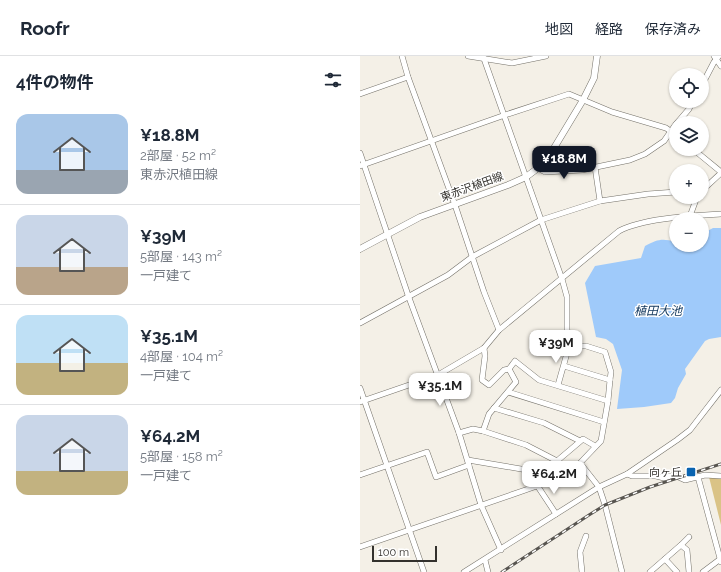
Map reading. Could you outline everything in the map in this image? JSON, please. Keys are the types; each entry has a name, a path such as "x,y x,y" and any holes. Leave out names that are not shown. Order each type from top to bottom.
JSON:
{"main road":[{"name":"東赤沢植田線","path":"360,249 420,217 508,185 526,177 538,168 551,153 583,100 594,78 597,56"}],"street":[{"path":"402,56 408,77 499,330"},
{"path":"468,56 483,57 512,63 546,56"},
{"path":"483,57 505,115 567,297 569,346 558,385"},
{"path":"716,57 721,66"},
{"path":"709,71 716,57"},
{"path":"360,94 408,77"},
{"path":"362,165 569,94 612,112 669,130"},
{"path":"538,168 545,172 582,170 630,160 645,154 664,141 669,134"},
{"path":"360,154 362,165 459,433 481,505 501,550"},
{"path":"702,156 721,172 709,184"},
{"path":"595,167 600,201"},
{"path":"360,323 448,276 472,257 541,220 600,201 669,192"},
{"path":"709,215 721,214"},
{"path":"362,401 438,375 484,348 499,330 618,231 626,227 669,219"},
{"path":"569,346 586,346 605,352 611,372 608,401 601,440 580,463 598,487 605,505 622,572"},
{"path":"484,348 485,356 482,380 489,385 504,370 509,369 516,361 539,380 608,401"},
{"path":"564,366 610,380"},
{"path":"483,431 489,414 516,382 509,369"},
{"path":"360,388 362,401 387,466 424,572"},
{"path":"464,572 501,550 598,487 626,474 690,430 709,403 721,390"},
{"path":"508,392 604,422"},
{"path":"494,408 544,423 580,441"},
{"path":"459,433 472,428 483,431 526,445 557,461 583,439 595,446"},
{"path":"360,475 427,452 436,477 469,463 527,470 556,514"},
{"path":"626,474 632,476 656,476 664,478 674,475 685,480 705,475 721,476"},
{"path":"698,477 720,561 703,572"},
{"path":"360,547 537,486"},
{"path":"582,572 580,552 586,536"},
{"path":"650,572 682,545 689,537"},
{"path":"682,545 687,550 690,572"},
{"path":"665,559 677,572"},
{"path":"485,560 488,572"}],"shaded area":[{"path":"709,477 721,477 721,525"}],"water":[{"name":"植田大池","path":"713,228 721,228 721,337 705,341 685,369 686,374 678,388 675,398 671,403 617,409 622,370 613,344 606,339 596,337 585,283 595,266 641,258 645,246 660,240 669,240 669,252 709,252 709,230"}],"railway":[{"path":"502,572 605,505 650,487 721,464"}],"place":[{"name":"向ヶ丘","path":"691,472"}]}
